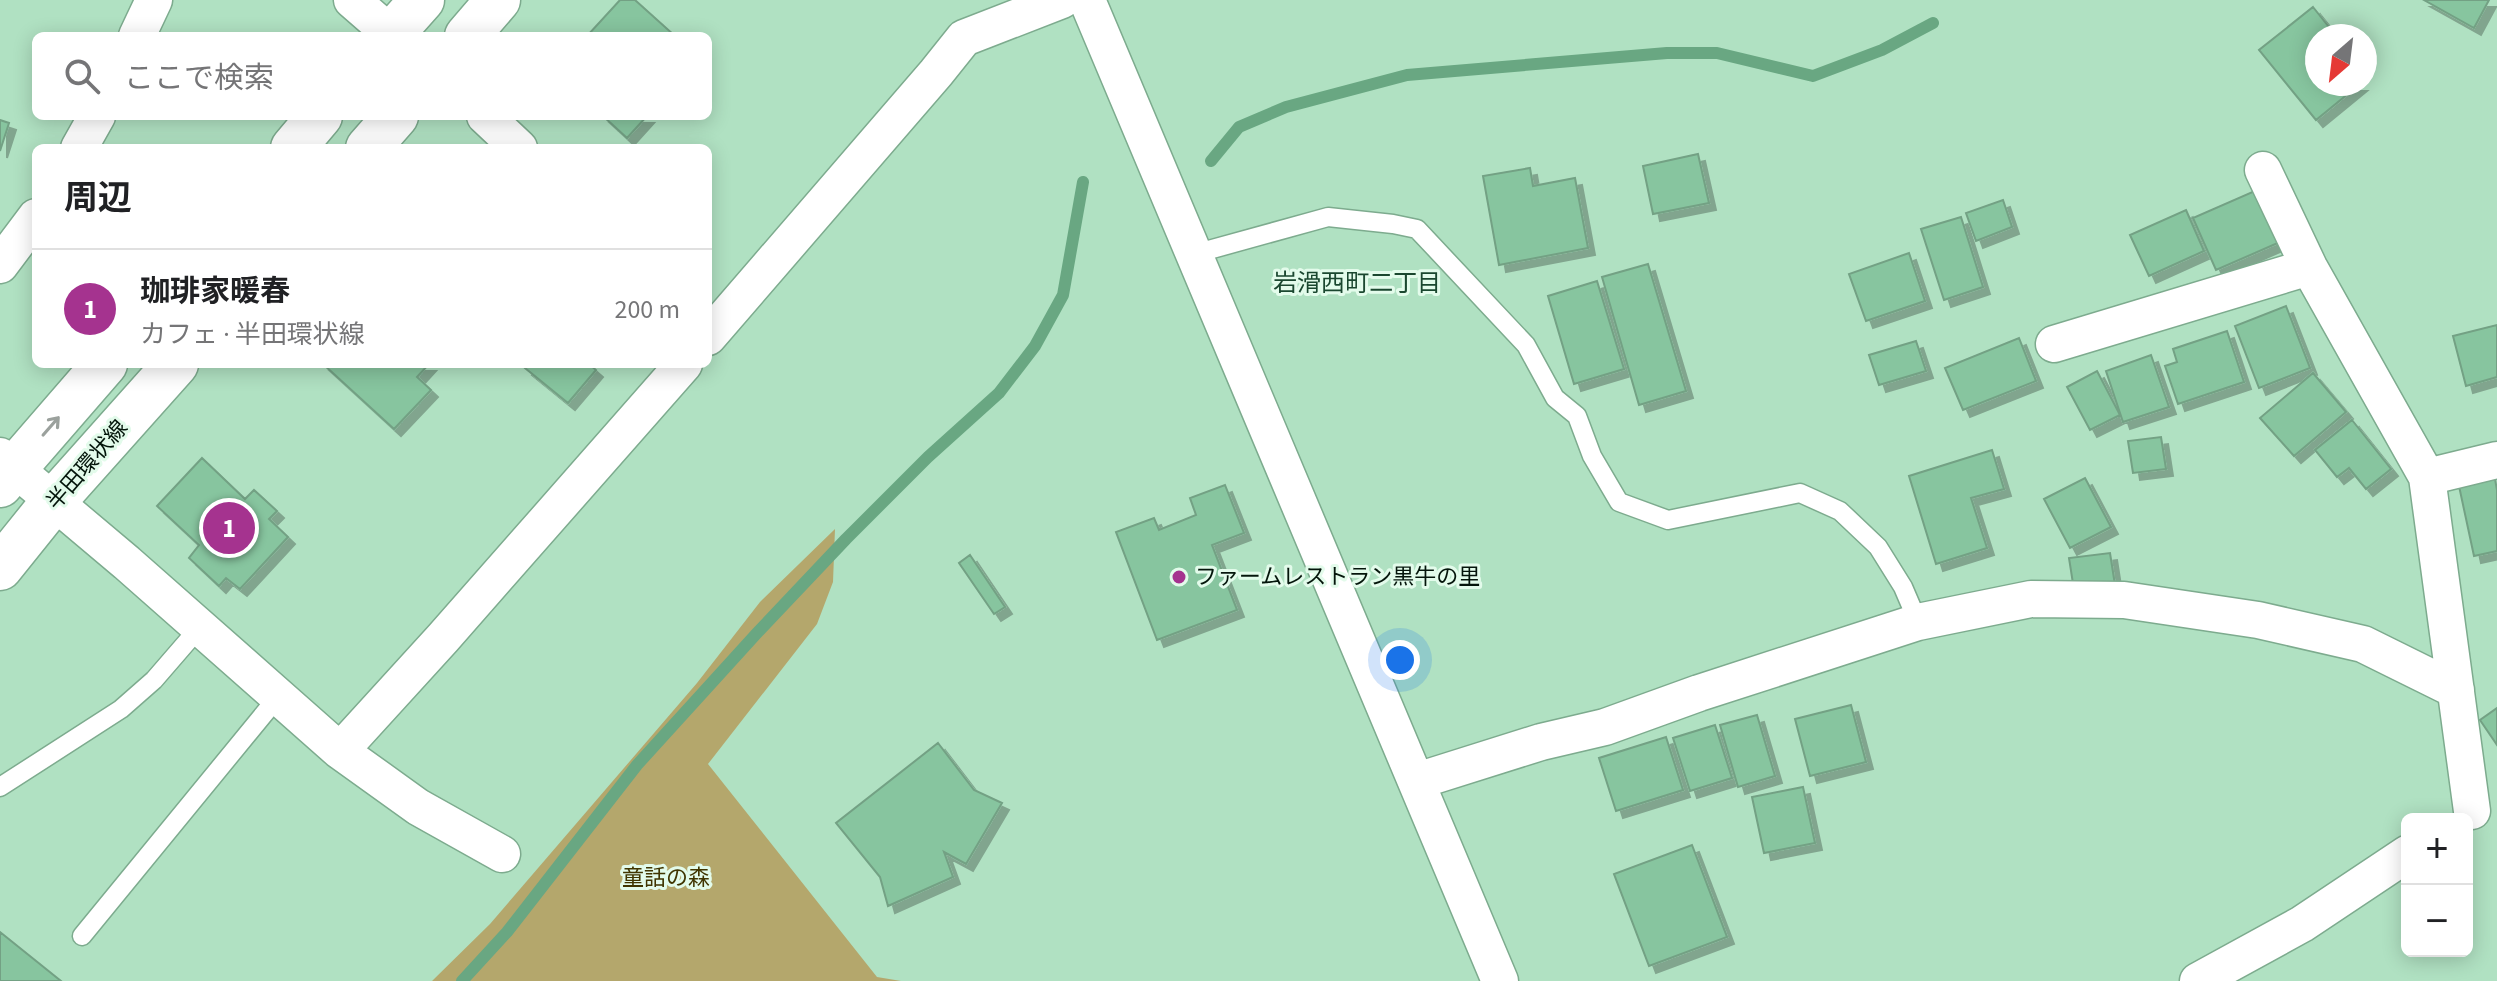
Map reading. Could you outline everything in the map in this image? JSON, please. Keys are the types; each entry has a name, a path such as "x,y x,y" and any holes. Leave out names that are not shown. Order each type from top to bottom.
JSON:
{"main road":[{"path":"394,32 422,0"},
{"path":"470,32 498,0"},
{"path":"296,144 317,120"},
{"path":"372,144 392,120"},
{"path":"5,470 101,368"},
{"name":"半田環状線","path":"0,568 53,502 172,368"}],"street":[{"path":"139,32 154,0"},
{"path":"352,0 388,32"},
{"path":"712,327 964,38 1062,0"},
{"path":"1087,0 1500,981"},
{"path":"81,144 95,120"},
{"path":"489,120 515,144"},
{"path":"2263,170 2309,267 2427,477 2456,690 2476,808"},
{"path":"0,265 32,222"},
{"path":"2054,344 2309,267"},
{"path":"340,751 680,368"},
{"path":"2427,477 2497,460"},
{"path":"5,470 53,502 127,563 340,751 418,807 502,854"},
{"path":"1417,781 1541,742 1605,727 1918,622 2031,599 2124,600 2258,620 2363,644 2456,690"},
{"path":"2198,981 2302,924 2401,858"}],"lane":[{"path":"1194,254 1328,217 1417,229 1526,345 1555,398 1577,416 1592,456 1619,502 1668,520 1800,493 1840,511 1878,547 1903,587 1918,622"},
{"path":"0,787 121,709 154,680 199,628"},
{"path":"82,936 277,698"}],"green space":[{"name":"童話の森","path":"835,529 833,582 817,624 708,764 877,977 901,981 432,981 490,924 697,683 760,602"}],"building":[{"path":"620,0 635,0 671,32 591,32"},
{"path":"2424,0 2489,0 2474,28"},
{"path":"2313,7 2326,24 2305,24 2305,96 2345,96 2316,120 2259,50"},
{"path":"0,120 9,123 0,151"},
{"path":"607,120 643,120 627,138"},
{"path":"1698,154 1709,203 1653,214 1643,166"},
{"path":"1530,168 1533,186 1575,178 1588,248 1499,265 1483,176"},
{"path":"2257,190 2280,242 2216,270 2193,218"},
{"path":"2003,200 2012,227 1976,241 1966,213"},
{"path":"2186,210 2204,251 2149,276 2130,235"},
{"path":"1961,217 1983,287 1944,300 1921,229"},
{"path":"1909,253 1925,301 1866,321 1849,274"},
{"path":"1648,264 1686,391 1639,405 1602,277"},
{"path":"1597,281 1624,369 1574,384 1548,296"},
{"path":"2286,306 2310,368 2259,388 2235,326"},
{"path":"2497,325 2497,377 2466,386 2453,336"},
{"path":"2227,331 2244,382 2178,404 2165,366 2177,362 2173,349"},
{"path":"2019,338 2036,381 1963,410 1945,368"},
{"path":"1916,341 1926,371 1879,385 1869,355"},
{"path":"2151,355 2169,407 2123,422 2106,371"},
{"path":"327,368 425,368 417,377 431,390 394,429"},
{"path":"525,368 594,368 596,370 568,403"},
{"path":"2097,371 2120,415 2090,430 2067,387"},
{"path":"2313,373 2346,412 2294,456 2260,418"},
{"path":"2352,420 2391,469 2366,489 2349,468 2337,477 2315,450"},
{"path":"2161,437 2166,469 2133,473 2128,441"},
{"path":"1992,450 2004,489 1971,498 1987,548 1936,564 1909,476"},
{"path":"202,458 245,499 254,490 277,511 269,519 288,537 240,589 226,578 219,586 189,558 199,545 157,506"},
{"path":"2085,478 2111,527 2070,548 2044,499"},
{"path":"2495,479 2497,551 2474,556 2459,486"},
{"name":"ファームレストラン黒牛の里","path":"1225,485 1244,533 1212,545 1237,610 1157,640 1116,532 1154,518 1159,530 1196,515 1190,498"},
{"path":"2110,553 2115,585 2074,590 2069,558"},
{"path":"970,555 1005,607 994,614 959,563"},
{"path":"1851,705 1866,762 1810,776 1795,719"},
{"path":"2497,708 2497,745 2480,720"},
{"path":"1757,715 1775,776 1738,787 1720,725"},
{"path":"1715,725 1732,778 1690,791 1673,738"},
{"path":"1666,737 1683,790 1616,811 1599,758"},
{"path":"938,743 974,790 1002,803 966,864 944,852 953,877 888,906 880,877 836,823"},
{"path":"1803,787 1815,843 1764,853 1752,797"},
{"path":"1692,845 1727,937 1649,966 1614,874"},
{"path":"0,932 61,981 0,981"}],"waterway":[{"path":"1211,161 1239,127 1286,107 1407,75 1667,53 1717,53 1813,76 1882,50 1933,23"},
{"path":"462,981 507,932 637,765 757,633 928,457 999,393 1035,346 1063,295 1083,182"}],"place":[{"name":"珈琲家暖春","path":"229,528"},
{"name":"ファームレストラン黒牛の里","path":"1179,577"}],"district":[{"name":"岩滑西町二丁目","path":"1357,283"}]}
